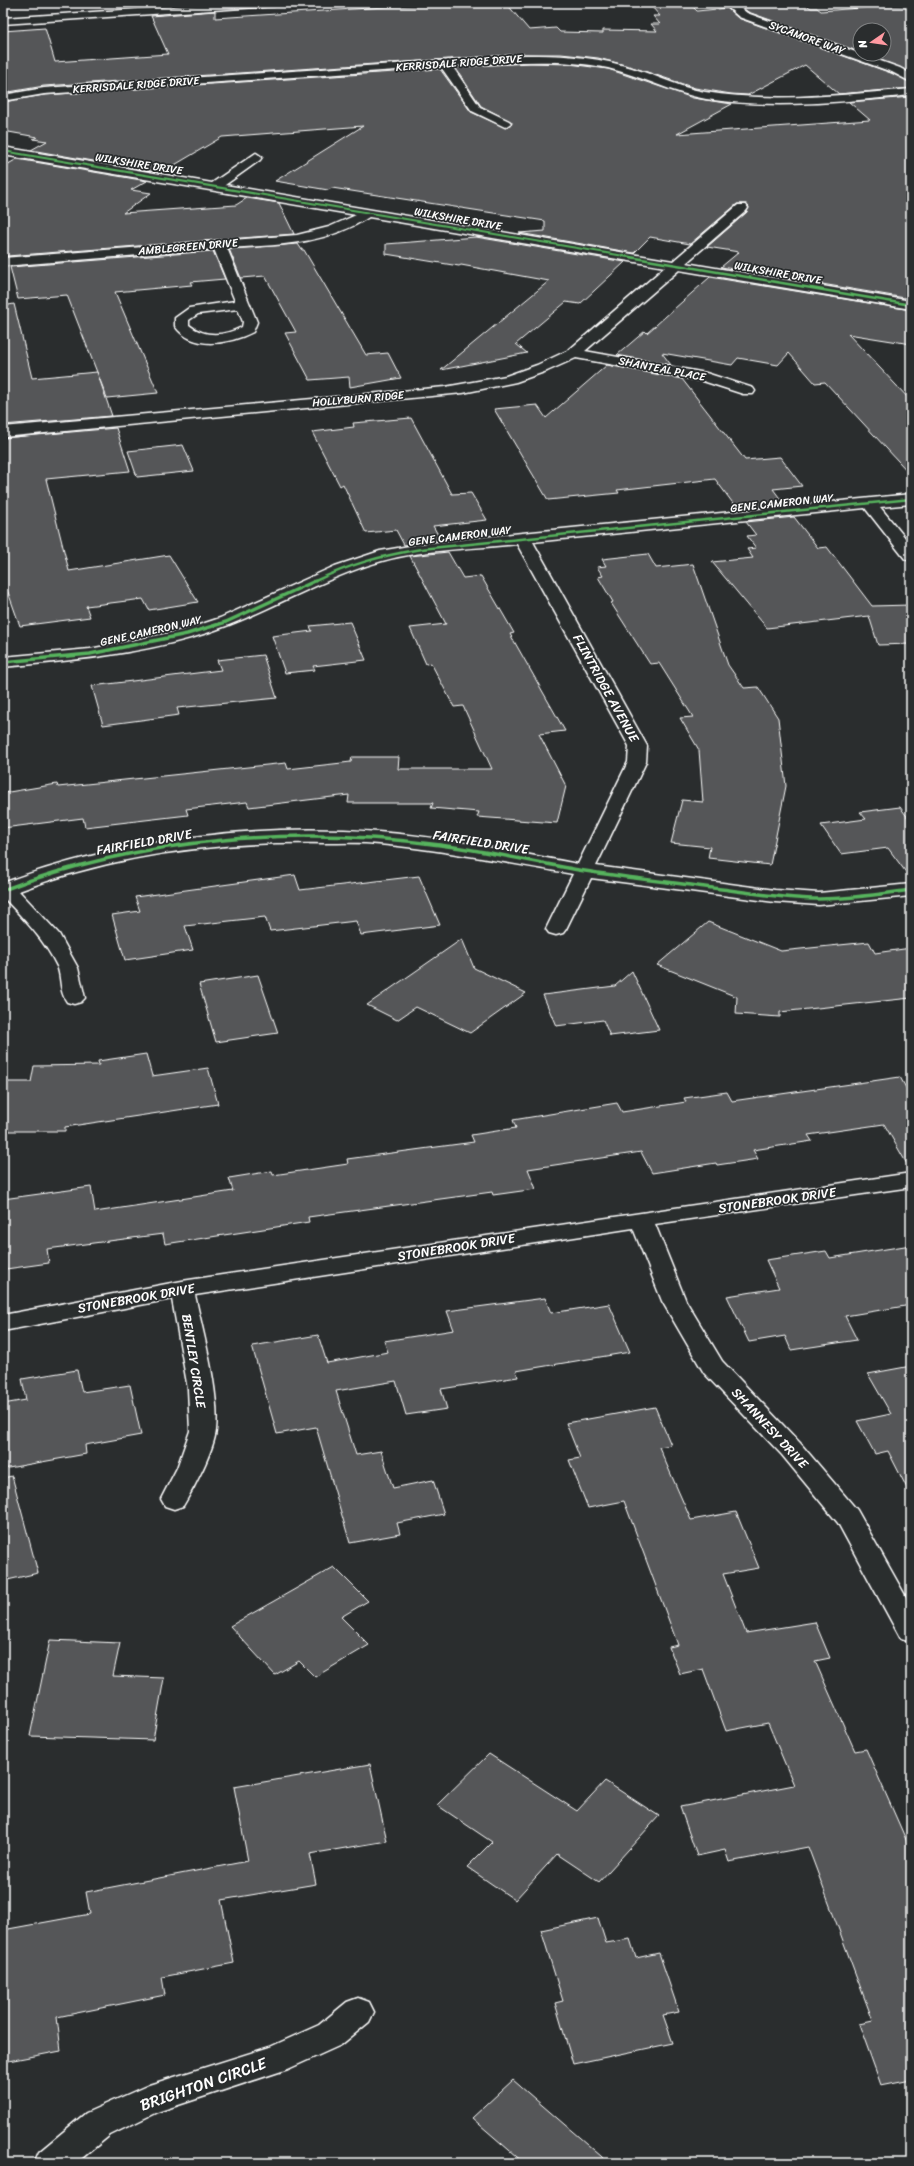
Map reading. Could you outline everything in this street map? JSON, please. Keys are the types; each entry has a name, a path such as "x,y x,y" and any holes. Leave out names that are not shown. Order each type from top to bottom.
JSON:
{"street":[{"path":"3,21 274,3"},
{"name":"SYCAMORE WAY","path":"728,3 743,15 896,70 911,79"},
{"name":"KERRISDALE RIDGE DRIVE","path":"3,98 44,91 525,58 596,62 685,91 704,95 767,101 794,102 911,92"},
{"path":"444,64 476,108 505,123"},
{"name":"WILKSHIRE DRIVE","path":"3,151 911,305"},
{"path":"215,186 256,157"},
{"name":"HOLLYBURN RIDGE","path":"3,432 479,387 529,374 574,353 742,208"},
{"name":"AMBLEGREEN DRIVE","path":"3,262 316,236 351,224 367,213"},
{"path":"219,245 242,304"},
{"name":"SHANTEAL PLACE","path":"574,353 706,377 748,391"},
{"name":"GENE CAMERON WAY","path":"3,662 90,654 187,634 226,622 342,569 380,556 421,549 522,538 911,499"},
{"path":"869,503 911,556"},
{"name":"FLINTRIDGE AVENUE","path":"522,538 638,746 638,762 586,871 556,929"},
{"name":"FAIRFIELD DRIVE","path":"4,890 40,876 119,856 197,842 274,836 377,838 441,845 586,871 775,896 819,899 911,890"},
{"path":"4,890 49,934 68,968 74,998"},
{"name":"STONEBROOK DRIVE","path":"3,1323 182,1289 641,1219 911,1180"},
{"name":"SHANNESY DRIVE","path":"641,1219 674,1301 712,1367 791,1449 848,1517 911,1632"},
{"name":"BENTLEY CIRCLE","path":"174,1499 190,1468 203,1431 201,1389 182,1289"},
{"name":"BRIGHTON CIRCLE","path":"51,2163 98,2124 149,2100 277,2059 330,2035 358,2012"}],"building":[{"path":"145,3 205,3 147,7"},
{"path":"506,3 529,30 556,28 560,32 603,33 603,30 657,31 651,24 660,24 653,16 660,16 651,6 690,4 697,11 727,8 738,18 852,59 852,62 860,62 891,73 911,83 911,88 839,94 805,65 748,95 731,94 695,88 632,67 598,58 561,54 525,54 44,86 3,93 3,31 45,28 55,62 168,54 151,16 215,11 215,18 431,4 450,5"},
{"path":"803,3 811,8 817,8 821,11 911,4 911,72 885,62 892,62 892,22 852,22 852,49 748,12 742,7"},
{"path":"530,63 569,64 608,69 693,98 732,104 677,134 870,120 849,102 911,97 911,299 721,267 739,252 707,247 747,212 749,207 746,204 737,204 690,244 650,237 634,253 519,233 545,231 545,221 332,188 328,190 275,181 363,126 222,137 161,173 31,150 47,141 33,139 37,137 3,131 3,102 44,95 440,69 471,112 506,128 512,122 481,106 455,67"},
{"path":"17,159 147,181 131,190 151,193 123,213 236,205 247,198 279,203 294,234 7,256 3,240 3,167"},
{"path":"476,237 625,262 580,304 566,302 516,344 527,353 441,370 549,281 461,265 459,266 386,254 386,244"},
{"path":"298,244 302,250 304,250 366,355 388,353 401,378 350,387 349,377 310,380 285,333 296,332 265,276 241,278 229,249"},
{"path":"213,251 225,279 190,282 192,285 115,292 158,393 107,398 67,295 18,299 10,267"},
{"path":"710,277 911,310 911,344 848,334 911,401 911,475 825,382 815,383 789,353 778,365 738,358 732,365 662,353 671,365 617,355 645,331 647,333"},
{"path":"14,304 32,378 97,372 112,416 3,425 3,306"},
{"path":"607,365 682,379 745,460 780,457 802,486 773,489 785,505 738,510 715,479 617,490 619,493 548,500 494,409 537,405 546,418"},
{"path":"411,418 452,494 471,493 487,520 433,526 441,540 404,545 396,530 366,533 343,484 340,486 312,432 354,427 353,423"},
{"path":"116,428 130,471 46,479 69,571 169,555 198,602 149,610 143,599 86,606 90,617 20,626 3,578 3,438"},
{"path":"183,445 194,471 137,477 128,451"},
{"path":"794,517 818,548 827,547 872,606 911,605 911,644 878,645 869,616 767,628 712,562 753,558 747,549 756,548 747,536 756,535 746,522"},
{"path":"448,552 463,578 481,576 514,633 510,634 565,731 539,734 566,786 557,823 477,817 479,812 431,808 433,803 348,803 349,795 249,807 247,802 186,809 188,815 85,827 83,818 3,828 3,793 57,784 58,787 286,763 288,769 351,762 352,757 399,757 398,769 492,769 463,706 454,707 431,663 426,664 410,628 446,624 410,556"},
{"path":"648,554 656,568 693,564 728,665 744,688 758,687 778,718 786,786 770,865 708,858 710,847 671,843 682,800 703,802 699,750 680,718 693,717 659,663 650,664 611,603 613,602 598,577 603,576 597,567 606,566 602,559"},
{"path":"350,622 366,660 313,666 315,670 285,673 272,636 312,631 310,626"},
{"path":"263,655 277,698 177,708 179,715 103,725 92,686 221,670 217,660"},
{"path":"900,807 911,822 911,879 888,848 841,854 821,825 866,819 860,812"},
{"path":"295,875 300,890 419,876 440,925 361,935 356,921 270,931 265,917 185,926 193,950 125,960 112,915 140,911 135,897"},
{"path":"708,922 781,951 869,942 875,953 911,948 911,998 780,1012 780,1017 736,1014 737,997 657,965"},
{"path":"462,939 474,968 526,993 470,1033 416,1007 397,1020 367,1005"},
{"path":"632,971 659,1030 610,1036 603,1020 556,1026 543,995 615,986"},
{"path":"258,975 278,1033 216,1042 199,984"},
{"path":"146,1054 152,1076 208,1068 218,1104 65,1127 65,1131 3,1131 3,1082 31,1082 34,1066 99,1065 98,1061"},
{"path":"900,1077 911,1097 911,1171 884,1124 808,1135 812,1141 753,1150 758,1159 717,1165 716,1163 652,1173 641,1152 528,1169 536,1189 493,1195 492,1192 308,1217 309,1222 165,1244 163,1234 47,1249 49,1263 6,1269 3,1245 3,1199 91,1187 95,1212 233,1191 229,1178 272,1171 273,1175 348,1164 347,1159 474,1142 471,1135 516,1128 513,1120 617,1103 622,1112 686,1102 684,1098 727,1092 732,1101"},
{"path":"911,1245 911,1305 845,1316 857,1340 791,1350 785,1336 749,1342 727,1296 779,1288 766,1260 826,1251 830,1258"},
{"path":"545,1298 551,1313 609,1304 630,1352 516,1371 518,1377 441,1389 447,1409 406,1415 396,1381 336,1391 356,1455 381,1451 393,1488 433,1480 444,1514 397,1523 400,1534 350,1543 316,1427 277,1434 252,1346 318,1335 327,1363 388,1352 384,1341 454,1330 447,1311"},
{"path":"911,1366 911,1496 888,1451 875,1454 857,1421 891,1414 868,1374"},
{"path":"77,1370 82,1392 130,1385 141,1435 85,1445 86,1454 3,1469 3,1404 26,1400 22,1379"},
{"path":"655,1407 671,1445 659,1447 691,1520 736,1512 759,1568 723,1574 746,1633 815,1622 830,1658 815,1661 855,1751 866,1749 911,1851 911,2079 881,2085 859,2024 873,2021 808,1847 729,1862 725,1850 697,1856 680,1807 794,1785 768,1723 726,1731 703,1669 680,1674 669,1647 678,1645 624,1501 588,1508 569,1460 580,1458 566,1423"},
{"path":"12,1476 38,1573 3,1581 3,1478"},
{"path":"334,1567 368,1601 341,1617 369,1645 315,1677 299,1661 275,1675 230,1626"},
{"path":"50,1640 120,1643 113,1676 164,1678 153,1740 30,1736"},
{"path":"489,1754 577,1811 605,1781 659,1816 599,1882 557,1854 515,1900 467,1867 492,1842 437,1805"},
{"path":"370,1764 387,1841 310,1854 316,1884 221,1900 234,1963 162,1977 165,1995 57,2017 61,2051 3,2062 3,1930 90,1914 86,1892 248,1861 234,1787"},
{"path":"598,1918 606,1943 630,1939 636,1958 659,1953 679,2012 663,2015 673,2043 573,2064 555,2003 563,2001 541,1930"},
{"path":"513,2080 609,2163 524,2163 472,2118"}],"cycle path":[{"path":"3,151 911,305"},
{"path":"3,662 90,654 187,634 226,622 341,569 380,556 421,549 911,499"},
{"path":"3,890 40,876 119,856 197,842 274,836 377,838 441,845 586,871 775,896 819,899 911,890"}]}
